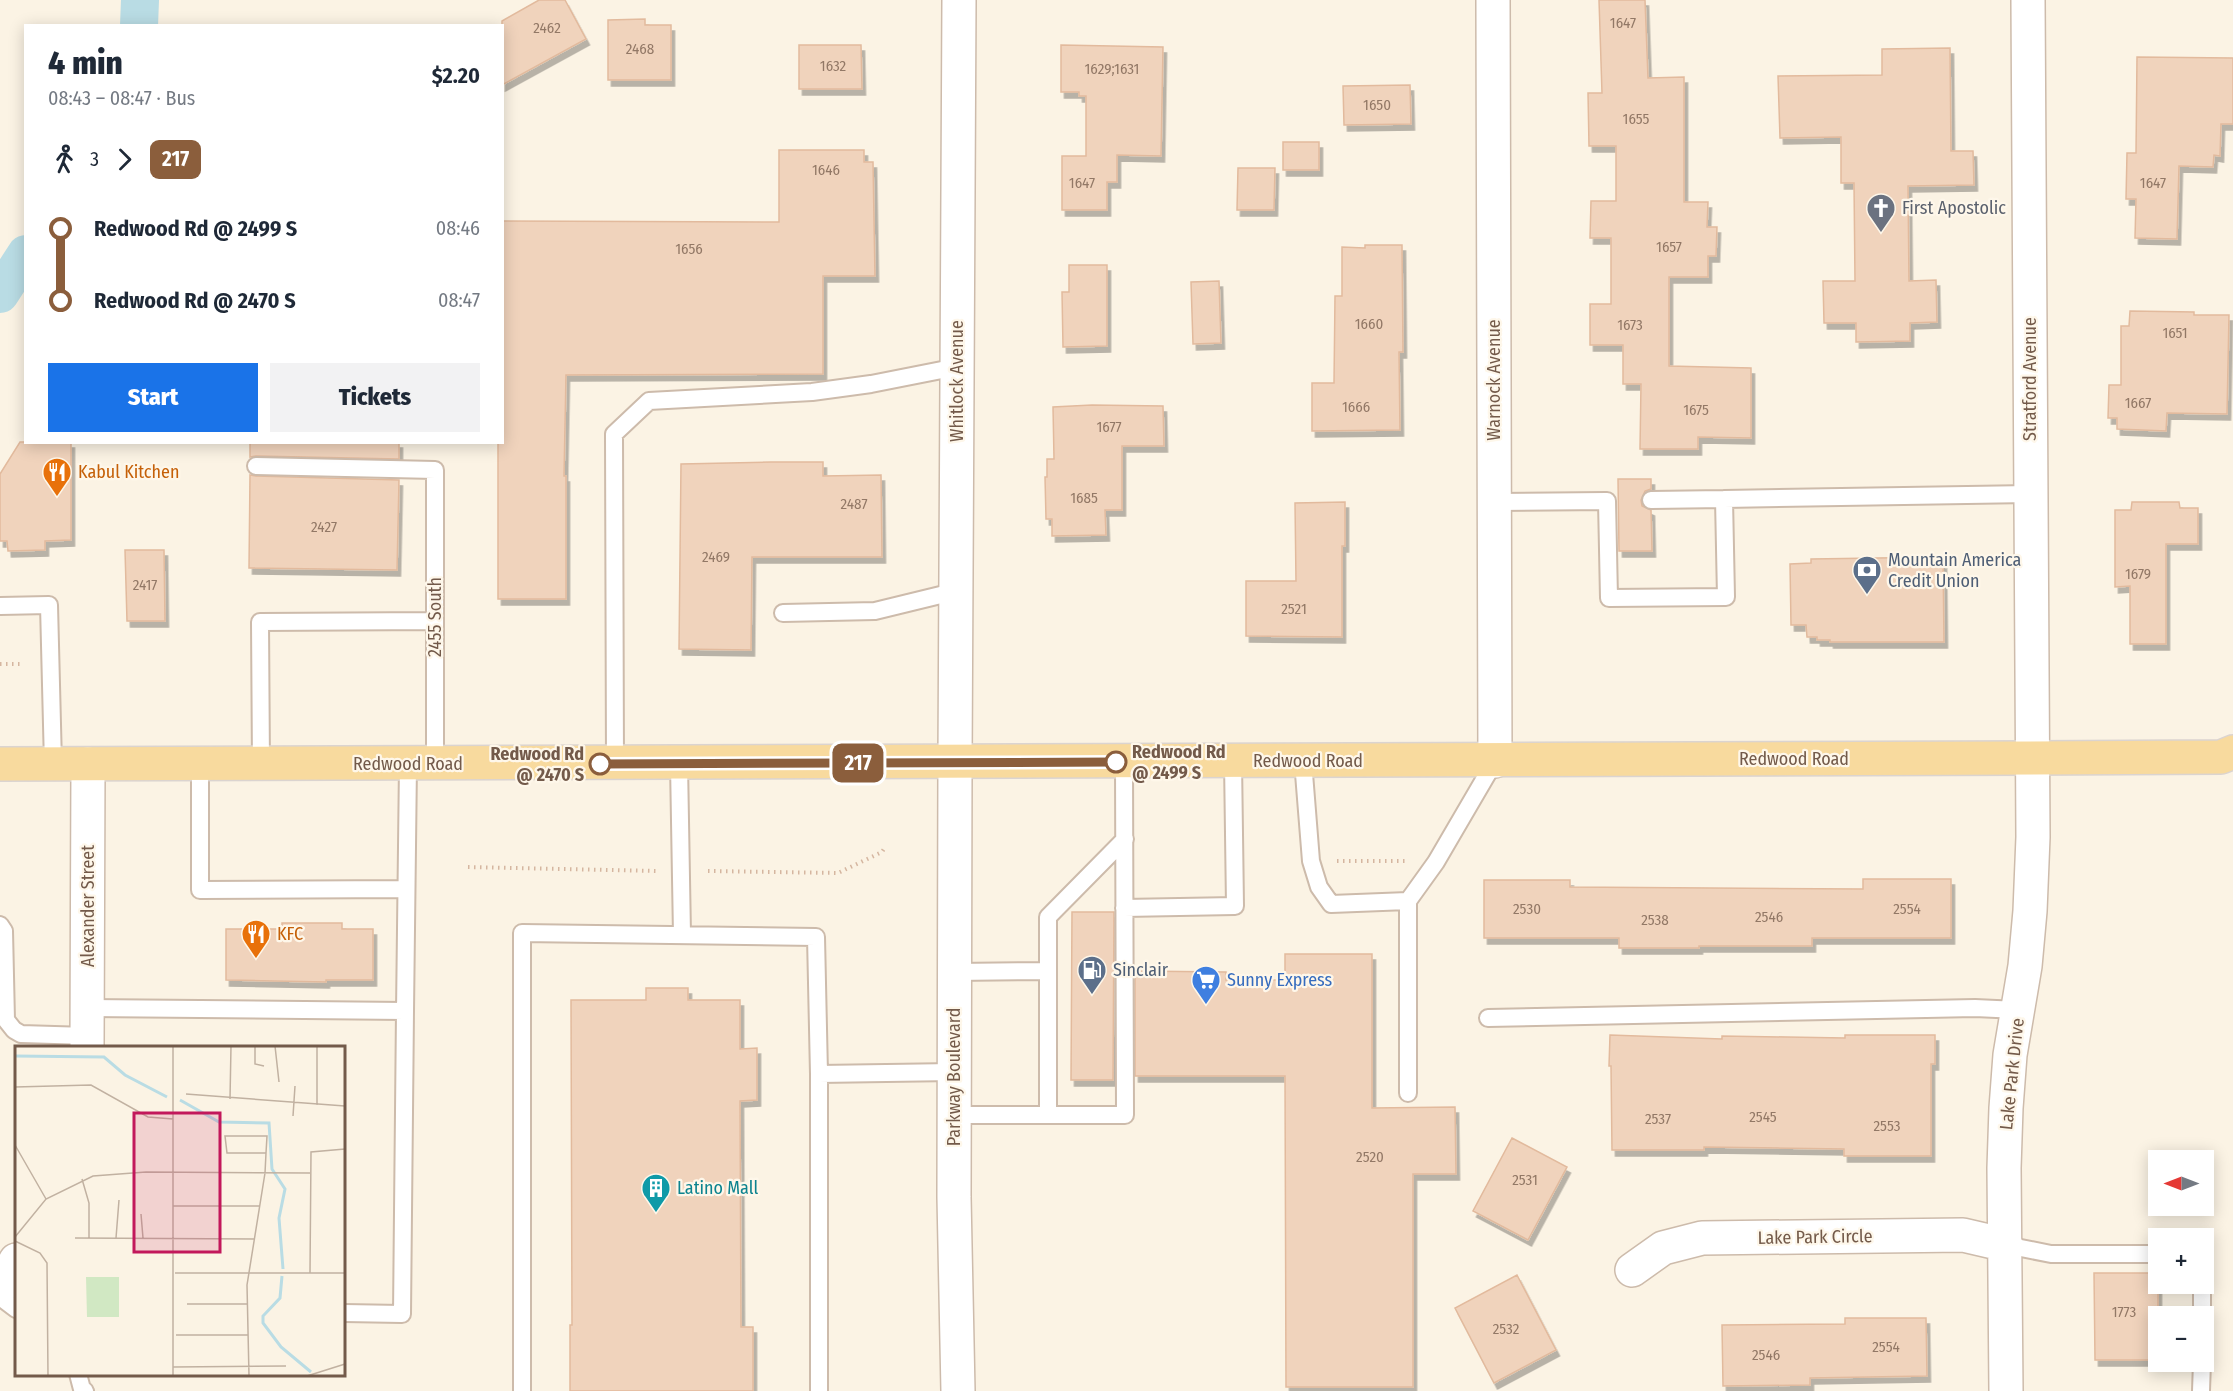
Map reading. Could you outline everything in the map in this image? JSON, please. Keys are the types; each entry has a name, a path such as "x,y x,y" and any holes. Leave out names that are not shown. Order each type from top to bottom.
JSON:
{"main road":[{"name":"Redwood Road","path":"0,764 679,764 2229,757"}],"street":[{"name":"Whitlock Avenue","path":"956,762 959,0"},
{"name":"Warnock Avenue","path":"1493,0 1495,760"},
{"name":"Stratford Avenue","path":"2028,0 2032,758"},
{"name":"Lake Park Drive","path":"2006,1391 2004,1168 2006,1108 2010,1055 2030,911 2033,837 2032,758"},
{"name":"Parkway Boulevard","path":"956,762 954,1115 958,1391"},
{"name":"Alexander Street","path":"88,764 88,1030"},
{"name":"Lake Park Circle","path":"1632,1270 1663,1248 1702,1238 1963,1235 2006,1245"},
{"path":"0,1288 15,1262"}],"lane":[{"path":"615,764 614,434 649,401 812,392 871,384 957,367"},
{"name":"2455 South","path":"256,466 435,470 435,621 422,764 406,889 402,1314 345,1313"},
{"path":"1651,500 2030,494"},
{"path":"1494,502 1613,501 1609,598 1726,597 1724,499"},
{"path":"783,613 875,611 957,591"},
{"path":"0,606 49,605 53,764"},
{"path":"261,765 260,622 435,621"},
{"path":"1408,1093 1408,901 1436,861 1495,760"},
{"path":"1124,908 1234,906 1233,761"},
{"path":"1303,761 1311,861 1319,887 1331,904 1408,901"},
{"path":"954,1115 1125,1115 1124,762"},
{"path":"200,764 200,890 406,889"},
{"path":"679,764 682,935"},
{"path":"1048,1115 1048,917 1125,839"},
{"path":"0,925 4,931 6,1020 14,1030 21,1034 405,1011"},
{"path":"522,1391 522,933 816,937 819,1074 819,1391"},
{"path":"954,972 1048,971"},
{"path":"1488,1018 1975,1008 2018,1010"},
{"path":"819,1074 954,1072"},
{"path":"2006,1245 2051,1254 2148,1254"},
{"path":"0,1297 15,1308"},
{"path":"2201,1391 2202,1372"},
{"path":"79,1376 82,1389 85,1391"}],"path":[{"path":"882,852 886,846"},
{"path":"1311,861 1436,861"}],"building":[{"path":"539,0 565,0 586,39 504,84 504,24 502,21"},
{"path":"1599,0 1645,0 1648,78 1684,77 1684,202 1708,202 1707,227 1717,227 1716,256 1708,256 1708,277 1669,277 1669,366 1751,368 1751,438 1698,437 1698,449 1640,449 1641,384 1623,384 1623,345 1590,345 1590,304 1611,304 1611,238 1590,238 1591,201 1616,201 1616,146 1589,146 1588,93 1602,93"},
{"path":"645,19 645,25 671,25 671,80 608,80 608,20"},
{"path":"799,45 861,45 862,89 799,89"},
{"path":"1061,45 1163,47 1161,156 1117,155 1117,182 1107,182 1107,210 1062,210 1062,156 1086,156 1086,96 1079,96 1079,92 1061,92"},
{"name":"First Apostolic","path":"1950,48 1951,151 1973,151 1974,185 1908,186 1909,281 1936,280 1937,322 1910,323 1910,341 1856,342 1856,323 1824,323 1823,281 1855,281 1854,183 1841,183 1841,137 1780,138 1778,76 1882,75 1882,49"},
{"path":"2137,57 2233,58 2233,124 2221,124 2220,156 2214,155 2213,167 2179,166 2177,239 2135,238 2136,199 2126,199 2127,153 2136,153"},
{"path":"1410,85 1411,124 1344,125 1343,86"},
{"path":"1283,142 1319,142 1319,170 1283,170"},
{"path":"779,150 864,150 864,162 873,162 875,276 823,276 823,374 566,375 564,476 566,476 566,599 498,599 498,444 504,444 504,221 779,222"},
{"path":"1238,168 1275,168 1274,210 1237,210"},
{"path":"1365,245 1402,245 1403,352 1399,352 1400,430 1312,431 1312,383 1334,383 1335,296 1342,296 1342,247 1365,248"},
{"path":"1069,265 1107,265 1107,346 1063,347 1062,292 1069,292"},
{"path":"1219,281 1221,343 1193,344 1191,282"},
{"path":"2130,311 2229,315 2227,414 2167,413 2166,431 2117,429 2117,418 2108,418 2109,385 2121,385 2121,326 2129,326"},
{"path":"1163,406 1164,446 1122,446 1122,510 1105,510 1106,535 1052,536 1052,519 1046,519 1045,477 1047,477 1047,459 1054,459 1053,407"},
{"path":"20,442 24,444 71,444 71,540 45,541 45,550 8,551 7,541 0,541 0,474"},
{"path":"250,444 399,444 399,459 250,457"},
{"path":"823,462 823,476 881,475 882,557 752,557 751,650 679,649 681,464"},
{"path":"250,475 399,480 397,570 249,568"},
{"path":"1618,479 1651,479 1651,489 1645,491 1641,500 1642,506 1651,510 1652,551 1619,551"},
{"path":"1345,502 1345,546 1342,546 1342,637 1246,636 1246,581 1296,581 1295,503"},
{"path":"2132,502 2179,502 2180,508 2198,508 2198,544 2166,544 2166,644 2130,644 2130,586 2115,587 2115,510 2131,510"},
{"path":"125,550 164,550 165,621 127,621"},
{"name":"Mountain America Credit Union","path":"1943,557 1944,642 1830,642 1830,640 1817,640 1817,637 1807,637 1806,625 1791,625 1790,564 1811,563 1811,559"},
{"path":"1863,879 1951,879 1951,938 1812,938 1812,946 1619,948 1619,938 1484,938 1484,880 1570,880 1570,887 1863,889"},
{"name":"Sinclair","path":"1072,912 1114,912 1113,1080 1071,1080"},
{"path":"282,923 342,923 342,929 373,929 373,980 326,980 326,982 226,980 226,929 282,929"},
{"path":"1285,954 1372,954 1372,1108 1455,1107 1456,1174 1413,1174 1413,1387 1286,1387 1285,1076 1135,1076 1135,971 1226,972 1226,980 1285,980"},
{"name":"Latino Mall","path":"646,988 688,988 688,1000 740,1000 740,1049 757,1048 757,1100 740,1101 741,1327 753,1327 753,1391 570,1391 570,1325 572,1325 571,1000 646,1000"},
{"path":"1610,1035 1722,1039 1722,1036 1845,1038 1845,1035 1935,1035 1935,1064 1931,1064 1931,1156 1844,1156 1844,1149 1704,1147 1704,1150 1612,1150"},
{"path":"1512,1138 1567,1167 1528,1240 1473,1211"},
{"path":"2094,1273 2148,1273 2148,1294 2158,1294 2158,1306 2148,1306 2148,1360 2095,1360"},
{"path":"1517,1275 1556,1350 1494,1383 1455,1308"},
{"path":"1845,1318 1926,1318 1927,1376 1810,1378 1810,1385 1723,1386 1722,1325 1845,1324"}],"waterway":[{"path":"139,24 140,0"},
{"path":"0,294 24,257"}],"bus line":[{"name":"217","path":"600,764 1116,762"}],"place":[{"name":"First Apostolic","path":"1881,234"},
{"name":"Kabul Kitchen","path":"57,498"},
{"name":"Mountain America Credit Union","path":"1867,596"},
{"name":"Redwood Rd @ 2499 S","path":"1116,762"},
{"name":"Redwood Rd @ 2470 S","path":"600,764"},
{"name":"KFC","path":"256,960"},
{"name":"Sinclair","path":"1092,996"},
{"name":"Sunny Express","path":"1206,1006"},
{"name":"Latino Mall","path":"656,1214"}]}
